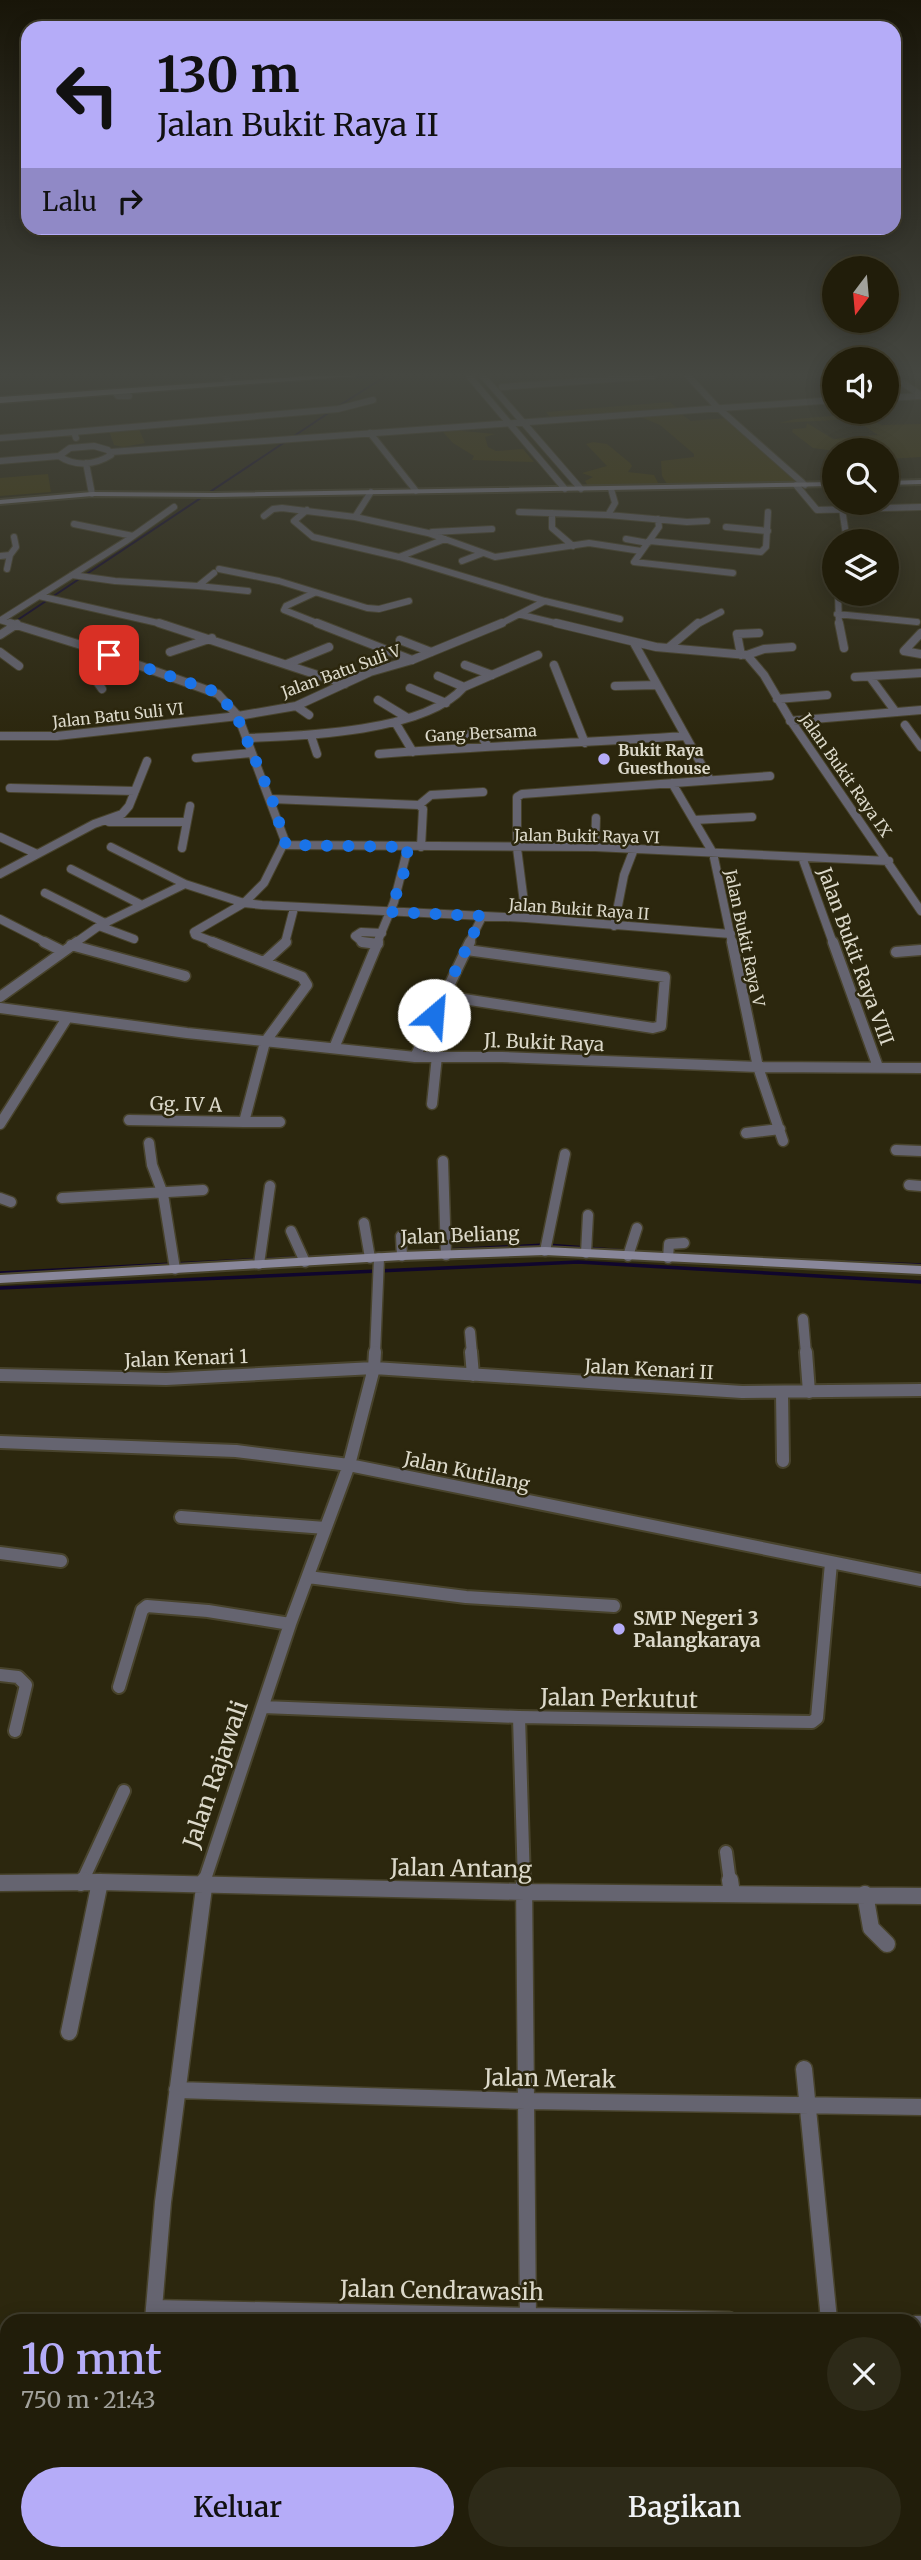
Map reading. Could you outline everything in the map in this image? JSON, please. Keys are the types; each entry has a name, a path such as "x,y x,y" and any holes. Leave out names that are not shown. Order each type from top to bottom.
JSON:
{"street":[{"path":"0,502 75,495"},
{"path":"355,517 369,495"},
{"path":"608,515 615,503 613,495"},
{"path":"808,495 817,510 822,510"},
{"path":"2,620 44,597 174,507"},
{"path":"264,516 277,508 355,517 428,533 483,553 504,557 598,543 641,551"},
{"path":"899,508 921,508"},
{"path":"307,510 295,521 306,528 309,535 399,557 485,585 620,619"},
{"path":"519,512 707,521"},
{"path":"626,539 761,552 766,547 768,512"},
{"path":"552,513 552,528 573,546"},
{"path":"658,519 659,527 634,562 733,573"},
{"path":"74,524 133,536"},
{"path":"726,527 768,531"},
{"path":"428,533 492,529"},
{"path":"7,569 5,555 16,547 14,537"},
{"path":"399,557 445,539"},
{"path":"462,561 483,553"},
{"path":"198,586 217,571 270,579 367,608 379,609 409,601"},
{"path":"75,576 248,591"},
{"path":"314,593 286,606 284,610 412,660"},
{"path":"44,597 177,627 345,684"},
{"name":"Jalan Batu Suli V","path":"238,716 296,706 370,672 412,660 522,615 545,601"},
{"path":"837,606 844,648"},
{"path":"668,648 698,623 721,612"},
{"path":"837,614 917,622"},
{"path":"522,615 634,643 668,648 744,655 764,649 792,647"},
{"path":"2,620 213,691 238,716 272,799 286,845 264,883 244,903 198,928 195,935 302,977 307,985 265,1042"},
{"path":"0,635 16,624"},
{"path":"744,655 737,634 759,633"},
{"path":"921,633 904,651 921,654"},
{"path":"170,652 212,638"},
{"path":"400,640 431,652"},
{"path":"634,643 710,780"},
{"path":"287,664 329,647"},
{"path":"0,652 19,666"},
{"path":"246,738 311,736 395,722 446,703 464,687 538,655"},
{"name":"Jalan Bukit Raya IX","path":"744,655 764,675 790,721 921,911"},
{"path":"102,689 93,676 124,660"},
{"path":"465,665 492,676"},
{"path":"554,666 585,743"},
{"path":"855,677 921,673"},
{"path":"438,676 464,687"},
{"path":"870,677 895,711"},
{"path":"615,685 657,685"},
{"path":"411,688 446,703"},
{"path":"777,699 827,695"},
{"path":"377,700 406,717"},
{"path":"296,706 309,715"},
{"path":"790,721 921,710"},
{"name":"Jalan Batu Suli VI","path":"0,736 57,736 238,716"},
{"path":"395,722 413,751"},
{"path":"905,725 921,747"},
{"path":"468,734 480,734 487,745"},
{"path":"311,736 317,754"},
{"name":"Gang Bersama","path":"379,754 487,745 585,743 685,736"},
{"path":"196,758 251,753"},
{"path":"0,874 100,821 121,814 129,806 147,761"},
{"path":"526,918 517,849 515,800 522,794 770,776"},
{"name":"Jalan Bukit Raya V","path":"672,783 713,853 758,1067 783,1140"},
{"path":"10,788 135,791"},
{"path":"272,799 419,805 431,795 482,792"},
{"path":"419,805 423,809 421,847"},
{"path":"182,848 190,806"},
{"path":"694,820 752,817"},
{"path":"595,846 596,818"},
{"path":"100,821 186,822"},
{"path":"0,837 37,854"},
{"name":"Jalan Bukit Raya VI","path":"286,845 517,849 595,846 889,861"},
{"name":"Jalan Bukit Raya II","path":"111,847 185,884 244,903 294,908 526,918 731,934"},
{"path":"334,1048 390,912 404,872 408,847"},
{"path":"614,926 624,875 634,849"},
{"name":"Jalan Bukit Raya VIII","path":"802,857 878,1067"},
{"path":"71,869 140,904"},
{"path":"0,997 102,924 185,884"},
{"path":"909,892 921,891"},
{"path":"46,893 134,939"},
{"path":"264,962 285,947 294,908"},
{"path":"415,1057 482,916"},
{"path":"0,919 62,951"},
{"path":"378,944 362,942 355,936 361,932 382,933"},
{"path":"71,945 185,976"},
{"path":"444,996 653,1028 661,1026 665,977 467,950"},
{"path":"897,952 921,950"},
{"name":"Jl. Bukit Raya","path":"0,1008 265,1042 415,1057 758,1067 921,1068"},
{"path":"2,1119 67,1018"},
{"name":"Gg. IV A","path":"129,1120 244,1122 265,1042"},
{"path":"432,1104 437,1056"},
{"path":"244,1122 280,1122"},
{"path":"746,1133 780,1129"},
{"path":"149,1143 152,1165 163,1194 175,1269"},
{"path":"896,1150 921,1151"},
{"path":"545,1251 565,1154"},
{"path":"443,1161 446,1255"},
{"path":"259,1264 270,1186"},
{"path":"62,1198 203,1190"},
{"path":"586,1253 588,1214"},
{"name":"Jalan Rajawali","path":"153,2314 163,2202 203,1886 290,1624 349,1465 374,1368 375,1258 364,1223"},
{"path":"628,1256 637,1228"},
{"path":"291,1231 305,1262"},
{"path":"401,1236 402,1256"},
{"path":"668,1258 669,1244 684,1242"},
{"name":"Jalan Beliang","path":"0,1279 402,1256 545,1251 921,1270"},
{"path":"803,1319 808,1392"},
{"path":"470,1332 473,1375"},
{"name":"Jalan Kenari 1","path":"0,1375 166,1380 374,1368"},
{"name":"Jalan Kenari II","path":"374,1368 782,1393 921,1390"},
{"path":"782,1393 783,1461"},
{"name":"Jalan Kutilang","path":"0,1442 236,1451 349,1465 921,1580"},
{"path":"181,1517 326,1528"},
{"path":"0,1553 61,1561"},
{"name":"Jalan Perkutut","path":"263,1707 519,1717 805,1723 815,1721 820,1695 831,1563"},
{"path":"308,1577 466,1597 614,1606"},
{"path":"119,1687 142,1610 147,1606 208,1611 290,1624"},
{"path":"0,1675 18,1677 26,1685 15,1731"},
{"path":"519,1717 524,1892 528,2314"},
{"path":"80,1883 124,1791"},
{"path":"726,1852 732,1894"},
{"path":"69,2032 100,1882"},
{"name":"Jalan Antang","path":"0,1883 100,1882 524,1892 921,1896"},
{"path":"865,1894 871,1928 887,1944"},
{"path":"804,2069 828,2314"},
{"name":"Jalan Merak","path":"177,2090 526,2101 921,2107"}],"waterway":[{"path":"13,623 205,495"},
{"path":"0,1273 546,1245 625,1251"},
{"path":"0,1288 578,1262 921,1282"},
{"path":"846,1262 921,1265"}],"place":[{"name":"Bukit Raya Guesthouse","path":"604,759"},
{"name":"SMP Negeri 3 Palangkaraya","path":"619,1629"}],"route":[{"path":"109,655 213,691 235,712 272,799 286,845 408,847 404,872 390,912 482,916 434,1015"}]}
